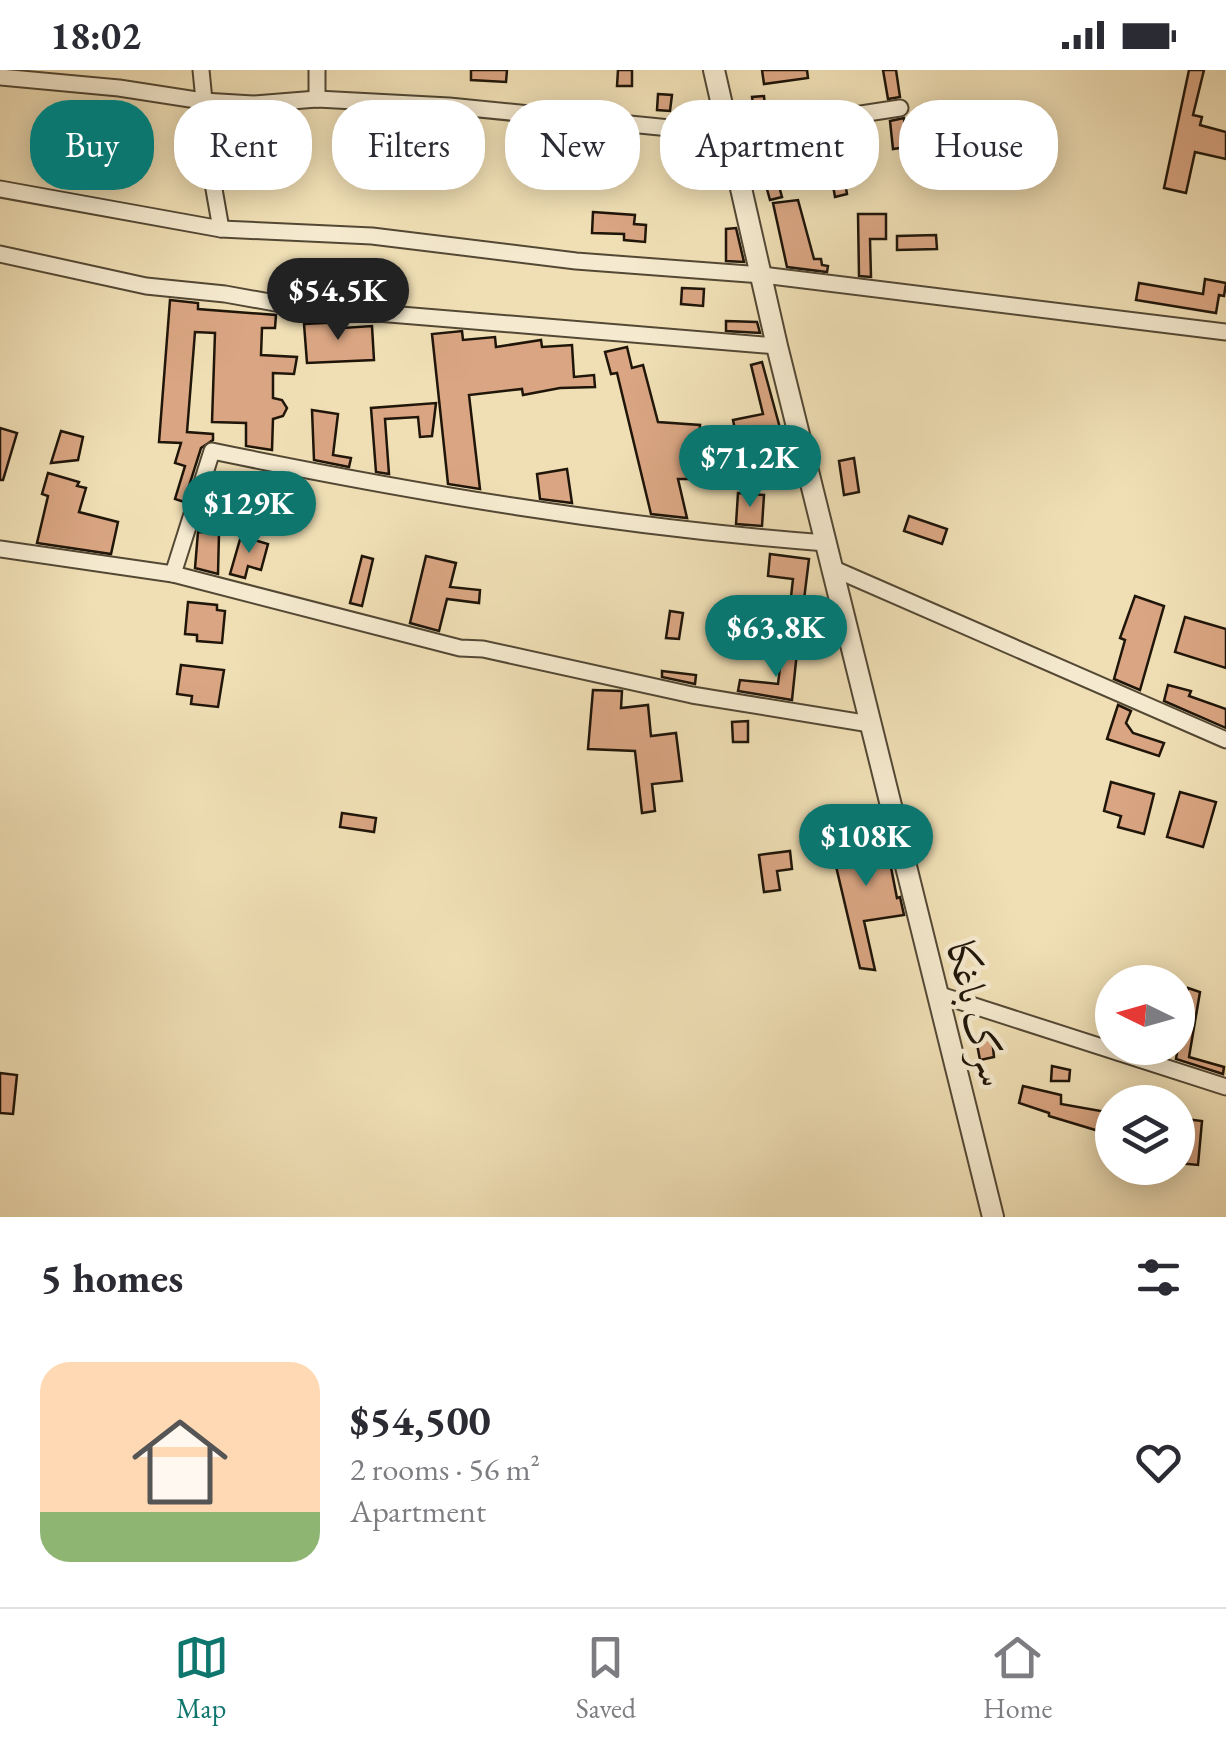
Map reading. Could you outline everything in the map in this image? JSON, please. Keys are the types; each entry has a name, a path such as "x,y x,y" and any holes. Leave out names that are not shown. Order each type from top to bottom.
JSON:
{"street":[{"path":"201,70 203,100"},
{"path":"317,70 317,99"},
{"name":"سرک باغکا","path":"714,70 722,100"},
{"path":"0,77 197,100"},
{"path":"304,100 449,106 660,127"},
{"path":"0,189 221,229 372,236 576,261 762,275 1226,332"},
{"path":"216,190 221,229"},
{"name":"سرک باغکا","path":"743,190 777,346 992,1217"},
{"path":"0,254 146,286 292,306 777,346"},
{"path":"173,574 212,451 372,484 535,511 686,532 826,543"},
{"path":"0,549 173,574 460,648 483,648 692,695 870,724"},
{"path":"832,568 1226,740"},
{"path":"937,994 1226,1086"}],"building":[{"path":"471,70 507,70 506,82 471,80"},
{"path":"618,70 632,70 632,86 617,86"},
{"path":"762,70 807,70 808,78 764,84"},
{"path":"883,70 896,70 900,97 888,99"},
{"path":"1189,70 1204,70 1193,115 1202,117 1200,125 1226,132 1226,159 1195,152 1186,193 1164,188"},
{"path":"658,94 672,95 671,100 660,100 657,110"},
{"path":"899,119 899,148 893,149 890,121"},
{"path":"767,190 780,190 782,197 770,200"},
{"path":"834,190 846,190 847,194 835,197"},
{"path":"798,200 814,259 821,259 822,265 828,266 827,272 787,267 773,203"},
{"path":"593,212 635,215 634,224 646,225 645,242 624,240 624,234 592,233"},
{"path":"858,214 886,214 886,239 870,239 871,277 859,276"},
{"path":"736,228 744,262 726,261 726,229"},
{"path":"936,235 937,249 897,250 897,236"},
{"path":"1205,279 1226,283 1216,313 1136,300 1139,283 1203,294"},
{"path":"682,288 704,289 703,306 681,304"},
{"path":"170,300 198,303 198,309 276,315 275,328 262,328 261,355 297,357 294,374 273,373 273,398 282,400 287,408 283,416 273,419 272,450 246,446 246,423 212,422 215,333 195,332 187,432 213,434 213,440 201,448 184,502 175,499 185,466 175,463 181,443 159,442"},
{"path":"726,321 757,322 760,333 726,331"},
{"path":"343,322 343,328 372,326 374,360 307,363 304,324"},
{"path":"462,331 463,340 495,337 496,347 541,340 542,347 572,345 574,377 594,375 595,387 523,395 522,389 469,395 480,489 448,484 432,334"},
{"path":"627,347 632,368 643,365 658,422 700,425 699,441 687,440 689,479 678,479 687,518 651,514 617,373 611,374 605,352"},
{"path":"762,362 780,428 737,439 733,420 763,414 751,365"},
{"path":"436,403 432,436 420,437 418,417 385,419 389,474 376,472 371,408"},
{"path":"312,410 338,414 333,455 351,458 349,467 314,460"},
{"path":"0,428 17,433 3,480 0,480"},
{"path":"61,431 83,437 78,460 51,463"},
{"path":"854,458 859,492 844,495 839,461"},
{"path":"567,469 572,503 540,499 537,474"},
{"path":"48,473 79,482 77,486 86,488 79,512 118,522 111,554 37,543 48,496 42,494"},
{"path":"738,493 764,495 762,526 736,524"},
{"path":"909,516 947,529 942,544 904,531"},
{"path":"198,532 219,533 218,574 195,568"},
{"path":"241,536 268,544 261,570 248,566 245,578 230,574"},
{"path":"770,554 809,559 801,624 788,623 793,579 768,576"},
{"path":"362,556 373,559 362,606 350,603"},
{"path":"426,556 456,563 450,587 480,590 479,603 447,599 439,631 410,623"},
{"path":"1135,596 1164,606 1140,690 1114,679 1125,640 1120,638"},
{"path":"188,602 217,605 217,610 225,611 222,643 197,641 197,635 185,634"},
{"path":"670,611 683,613 679,639 666,638"},
{"path":"1185,617 1226,629 1226,668 1175,652"},
{"path":"782,651 797,652 792,700 738,691 740,680 778,684"},
{"path":"181,665 224,670 218,707 191,704 192,696 177,694"},
{"path":"662,671 696,675 695,684 662,677"},
{"path":"1168,685 1191,691 1189,696 1226,709 1226,728 1164,701"},
{"path":"593,690 622,691 621,708 648,705 651,736 676,733 682,781 652,784 655,811 642,813 635,751 588,749"},
{"path":"1118,705 1131,711 1126,723 1133,733 1164,743 1159,756 1107,739"},
{"path":"748,721 748,742 733,742 732,722"},
{"path":"1111,782 1154,794 1144,834 1118,827 1121,816 1104,811"},
{"path":"1180,792 1216,802 1203,847 1167,837"},
{"path":"342,813 376,818 374,832 340,827"},
{"path":"885,837 904,915 864,921 875,970 860,968 831,845"},
{"path":"790,851 792,869 777,871 780,890 764,892 759,855"},
{"path":"1195,990 1200,992 1195,1022"},
{"path":"992,1038 994,1057 980,1060 976,1039"},
{"path":"1195,1059 1224,1067 1223,1074 1195,1065"},
{"path":"1052,1066 1070,1070 1069,1081 1051,1081"},
{"path":"0,1073 17,1075 13,1114 0,1113"},
{"path":"1023,1086 1061,1095 1061,1104 1095,1110 1095,1130 1049,1116 1019,1103"},
{"path":"1195,1120 1202,1121 1198,1165 1195,1165"}]}
